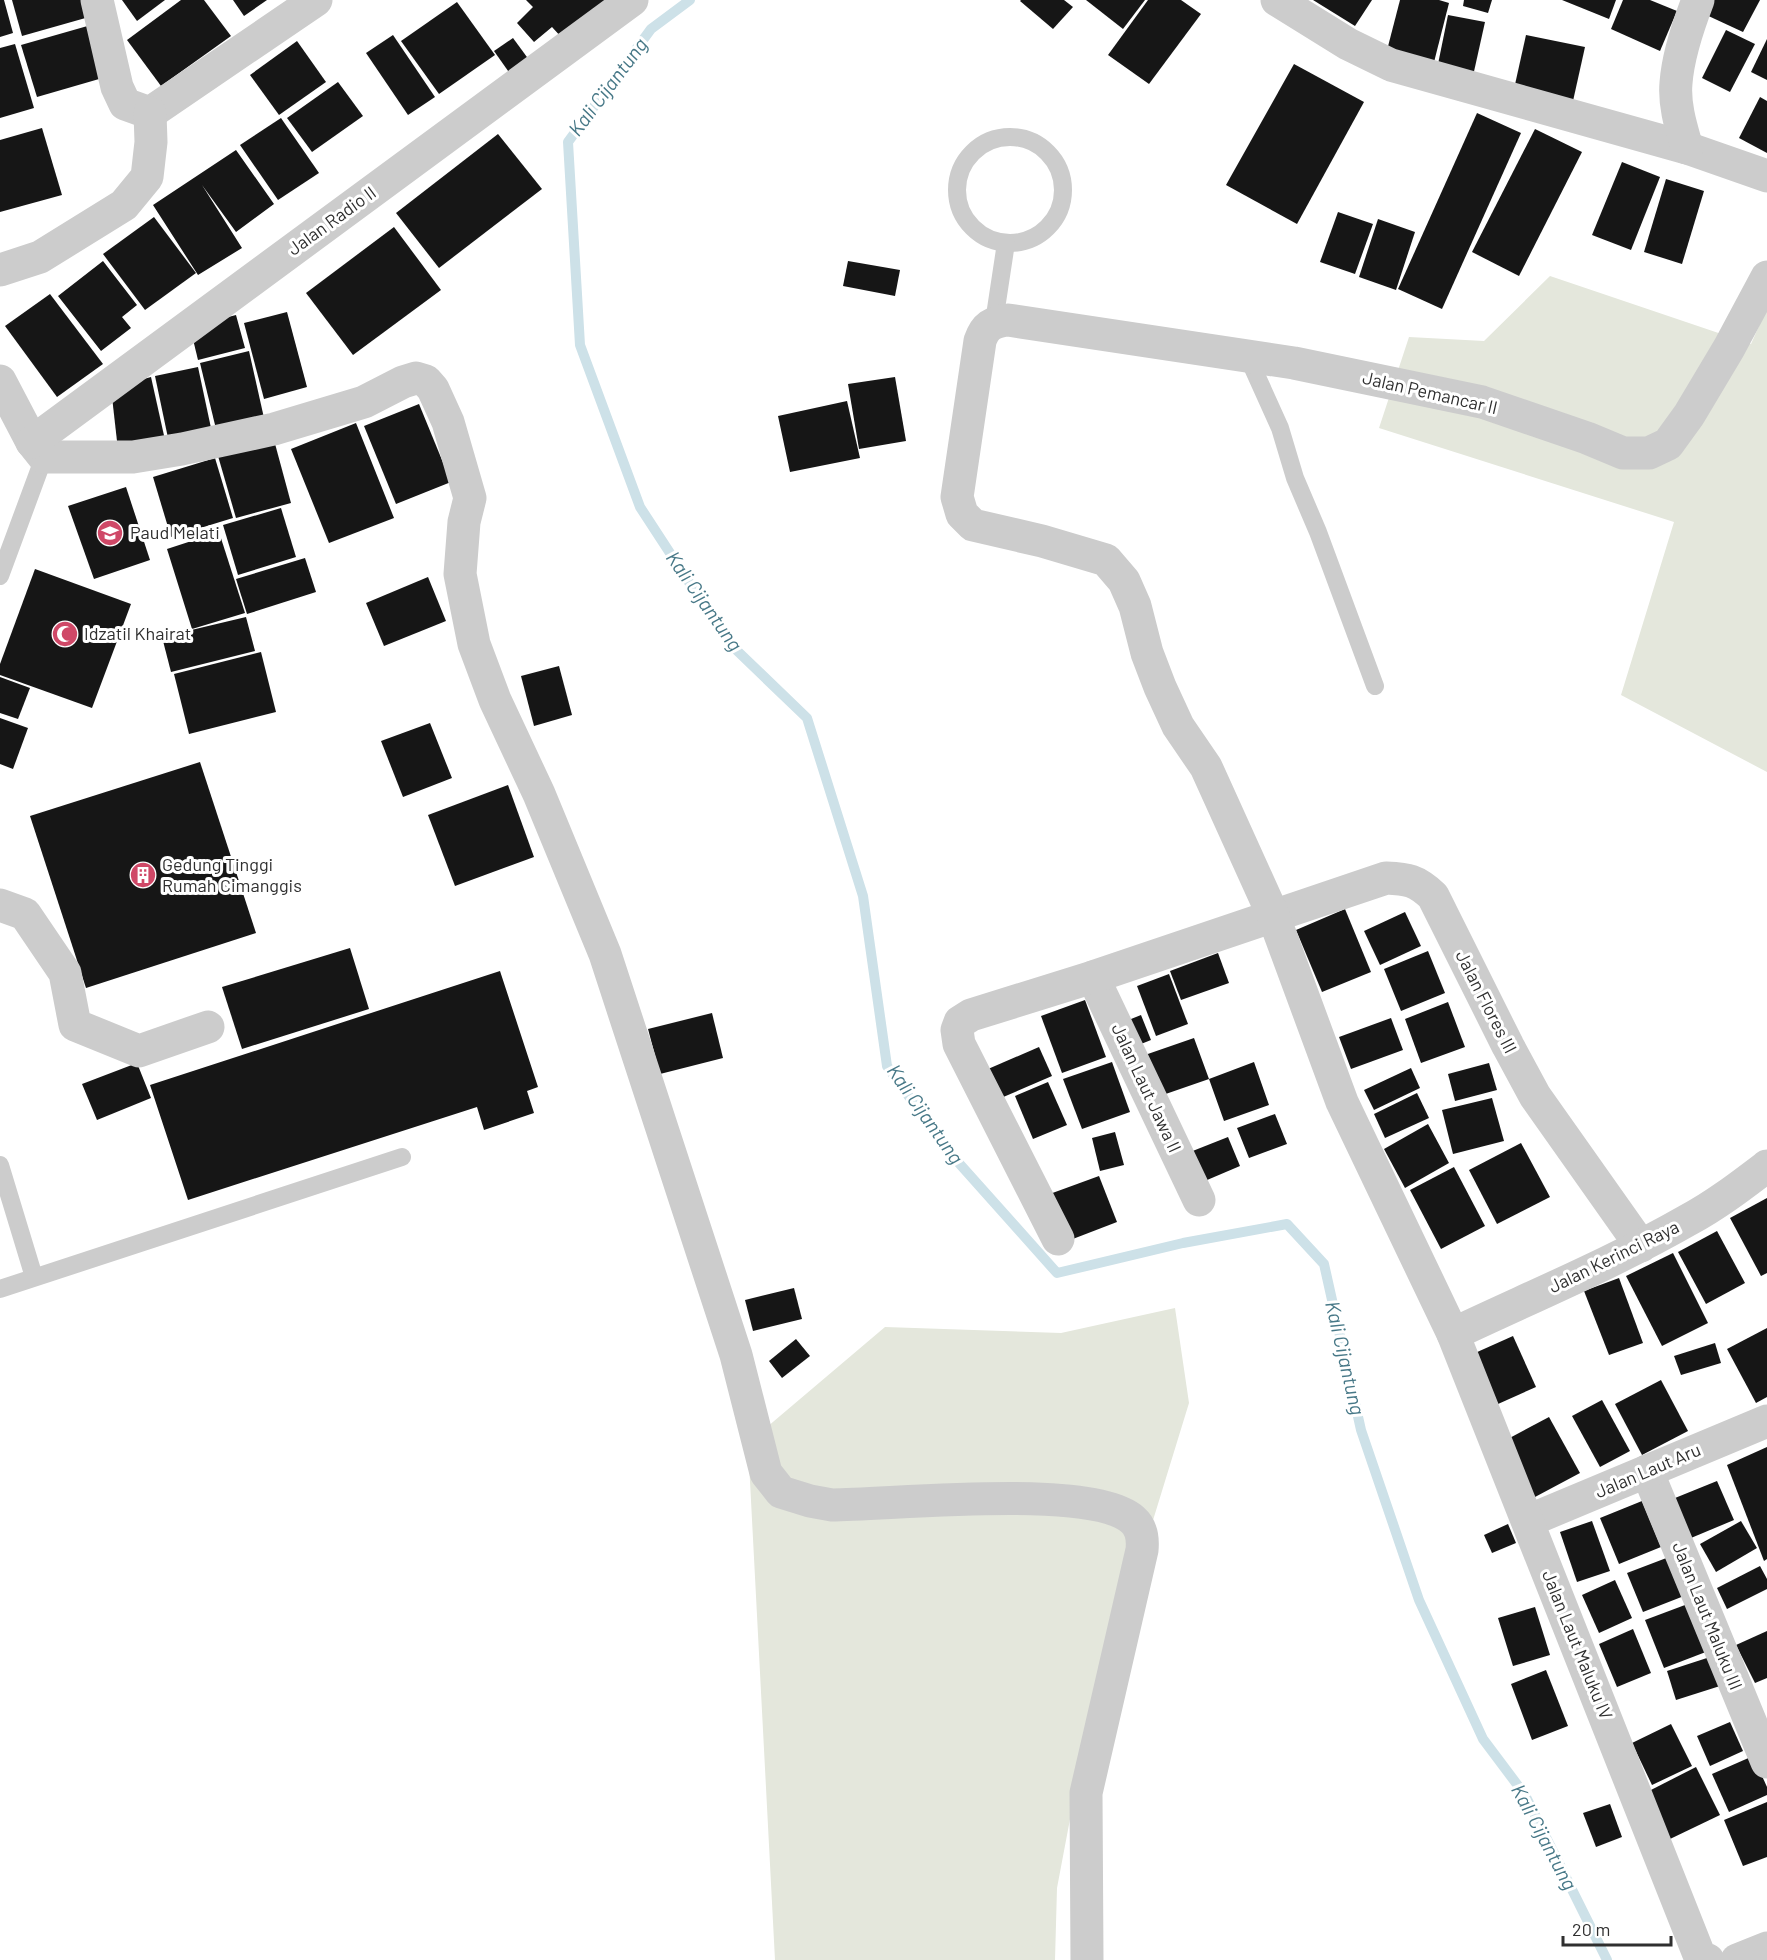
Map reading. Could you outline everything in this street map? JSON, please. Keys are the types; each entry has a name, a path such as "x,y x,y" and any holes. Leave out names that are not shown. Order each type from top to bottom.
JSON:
{"street":[{"path":"98,0 117,87 125,104 150,113"},
{"path":"150,113 316,0"},
{"name":"Jalan Radio II","path":"38,450 632,0"},
{"path":"1277,0 1348,44 1391,65 1687,148 1767,176"},
{"path":"1687,148 1678,116 1676,83 1683,45 1698,0"},
{"path":"0,270 40,256 123,205 147,177 151,142 150,113"},
{"name":"Jalan Pemancar II","path":"994,322 1008,320 1294,363 1482,402 1587,438 1623,453 1649,453 1668,444 1689,415 1729,348 1767,277"},
{"name":"Jalan Laut Maluku IV","path":"994,322 984,330 980,341 957,496 962,514 973,525 1042,541 1106,560 1124,581 1135,606 1147,653 1160,687 1178,726 1206,767 1274,915 1342,1102 1453,1334 1704,1958"},
{"path":"0,381 38,450 133,457 274,429 364,402 403,382 416,378 426,381 433,389 448,422 470,498 464,522 460,574 474,644 495,700 539,794 605,954 736,1355 766,1473 781,1492 832,1505 1020,1498 1058,1500 1119,1513 1135,1521 1139,1528 1143,1542 1142,1550 1086,1793 1087,1960"},
{"name":"Jalan Flores III","path":"1058,1239 959,1044 957,1030 960,1022 971,1015 1093,977 1386,878 1406,879 1421,885 1433,896 1535,1096 1641,1246"},
{"path":"0,905 25,914 65,973 75,1025 139,1051 208,1027"},
{"name":"Jalan Laut Jawa II","path":"1093,977 1199,1200"},
{"name":"Jalan Kerinci Raya","path":"1453,1334 1641,1246 1689,1220 1737,1189 1767,1166"},
{"name":"Jalan Laut Aru","path":"1528,1521 1767,1421"},
{"name":"Jalan Laut Maluku III","path":"1647,1471 1767,1762"},
{"path":"1737,1960 1767,1948"}],"lane":[{"path":"999,136 1030,139 1054,158 1065,186 1058,216 1036,238 1006,243 978,233 960,208 957,178 972,151 999,136"},
{"path":"994,322 1006,243"},
{"path":"1248,357 1280,428 1295,478 1318,532 1375,686"},
{"path":"0,576 38,450"},
{"path":"0,1289 402,1157"},
{"path":"0,1165 34,1277"}],"shaded area":[{"path":"1550,276 1751,344 1767,308 1767,772 1621,695 1674,522 1379,428 1409,337 1484,341"},
{"path":"1175,1308 1189,1403 1084,1745 1057,1888 1055,1960 775,1960 748,1443 885,1327 1061,1333"}],"building":[{"path":"0,0 4,0 13,33 0,37"},
{"path":"12,0 84,0 89,17 22,36"},
{"path":"122,0 165,0 137,21"},
{"path":"181,0 204,0 231,36 161,86 127,40"},
{"path":"233,0 267,0 244,16"},
{"path":"526,0 607,0 563,39 552,27 534,42 517,23 533,7"},
{"path":"1021,0 1064,0 1073,7 1053,29"},
{"path":"1086,0 1145,0 1123,29"},
{"path":"1148,0 1181,0 1201,14 1149,84 1108,55"},
{"path":"1313,0 1372,0 1355,26"},
{"path":"1400,0 1439,0 1449,3 1432,70 1385,58"},
{"path":"1464,0 1492,0 1488,13 1463,6"},
{"path":"1562,0 1616,0 1609,19"},
{"path":"1623,0 1650,0 1677,11 1660,51 1611,29"},
{"path":"1709,0 1760,0 1743,32 1702,13"},
{"path":"457,2 495,55 439,94 401,41"},
{"path":"1448,15 1485,22 1473,76 1437,69"},
{"path":"91,25 106,77 37,97 21,45"},
{"path":"1726,30 1755,44 1730,92 1702,78"},
{"path":"393,35 435,97 408,115 366,53"},
{"path":"1526,35 1585,47 1573,101 1514,89"},
{"path":"513,38 535,68 515,81 494,51"},
{"path":"1767,39 1767,80 1751,72"},
{"path":"297,41 326,82 279,115 250,75"},
{"path":"15,44 34,108 0,118 0,48"},
{"path":"1294,64 1364,102 1297,224 1226,185"},
{"path":"338,82 363,116 312,152 287,118"},
{"path":"1760,97 1767,101 1767,153 1739,138"},
{"path":"1477,113 1521,133 1442,309 1398,289"},
{"path":"281,118 319,173 278,200 240,145"},
{"path":"42,128 62,195 0,212 0,140"},
{"path":"1535,129 1582,152 1519,276 1472,252"},
{"path":"498,134 542,189 439,268 396,213"},
{"path":"236,150 274,204 236,232 202,185 242,248 198,275 153,205"},
{"path":"1622,162 1660,177 1631,250 1592,235"},
{"path":"1666,179 1704,191 1682,264 1644,252"},
{"path":"1338,212 1373,224 1355,274 1320,262"},
{"path":"154,217 196,273 145,310 103,254"},
{"path":"1378,219 1415,232 1396,290 1359,277"},
{"path":"394,227 441,290 353,355 306,293"},
{"path":"103,261 137,305 122,317 131,328 101,351 58,296"},
{"path":"848,261 900,270 895,296 843,286"},
{"path":"50,294 103,364 57,397 5,326"},
{"path":"287,312 307,387 264,399 244,323"},
{"path":"236,315 245,348 198,360 190,327"},
{"path":"249,351 264,418 216,429 200,363"},
{"path":"198,367 211,428 168,438 155,376"},
{"path":"151,377 165,440 118,450 111,388"},
{"path":"895,377 906,441 859,449 848,384"},
{"path":"847,401 860,458 790,472 778,416"},
{"path":"419,404 451,482 396,504 364,426"},
{"path":"356,423 394,518 329,543 291,449"},
{"path":"274,440 291,503 236,518 218,456"},
{"path":"215,458 233,518 171,537 153,477"},
{"name":"Paud Melati","path":"126,487 150,560 94,579 68,506"},
{"path":"281,508 296,557 238,575 223,525"},
{"path":"219,532 245,613 192,629 167,549"},
{"path":"305,558 316,592 247,614 236,579"},
{"name":"Idzatil Khairat","path":"35,569 131,604 92,708 0,675 0,664"},
{"path":"428,577 446,621 384,646 366,603"},
{"path":"246,617 255,651 171,672 162,637"},
{"path":"261,652 276,712 189,734 174,674"},
{"path":"559,666 572,715 534,726 521,676"},
{"path":"0,677 30,688 18,719 0,713"},
{"path":"0,718 28,728 13,769 0,764"},
{"path":"430,723 452,778 403,797 381,741"},
{"name":"Gedung Tinggi Rumah Cimanggis","path":"200,762 256,933 86,988 30,816"},
{"path":"508,785 534,857 455,886 428,815"},
{"path":"1345,909 1371,972 1322,992 1296,930"},
{"path":"1405,912 1421,946 1380,965 1364,931"},
{"path":"350,948 369,1009 242,1049 222,987"},
{"path":"1428,951 1445,993 1401,1011 1384,969"},
{"path":"1218,953 1229,983 1181,1000 1170,971"},
{"path":"500,971 538,1087 527,1091 534,1113 484,1130 477,1107 188,1200 150,1085"},
{"path":"1169,974 1188,1024 1156,1036 1137,986"},
{"path":"1085,1000 1106,1057 1062,1073 1041,1016"},
{"path":"1448,1002 1465,1047 1421,1063 1405,1019"},
{"path":"712,1013 723,1058 660,1074 648,1029"},
{"path":"1141,1015 1151,1040 1131,1048 1121,1023"},
{"path":"1391,1018 1403,1050 1351,1069 1339,1037"},
{"path":"1194,1038 1209,1079 1157,1097 1142,1056"},
{"path":"1039,1047 1052,1076 1001,1098 988,1069"},
{"path":"1112,1062 1130,1112 1082,1129 1063,1079"},
{"path":"1254,1062 1269,1105 1224,1121 1209,1079"},
{"path":"137,1063 151,1098 97,1120 82,1084"},
{"path":"1489,1063 1497,1090 1455,1101 1448,1074"},
{"path":"1411,1068 1420,1088 1374,1110 1364,1090"},
{"path":"1048,1082 1067,1125 1033,1139 1015,1096"},
{"path":"1417,1093 1429,1118 1385,1138 1374,1114"},
{"path":"1492,1098 1504,1141 1453,1154 1442,1110"},
{"path":"1275,1114 1287,1144 1249,1158 1237,1128"},
{"path":"1428,1124 1449,1163 1405,1188 1384,1149"},
{"path":"1115,1132 1124,1165 1100,1171 1092,1138"},
{"path":"1228,1137 1240,1166 1193,1186 1180,1156"},
{"path":"1521,1143 1550,1197 1497,1224 1469,1170"},
{"path":"1454,1167 1485,1226 1441,1249 1410,1190"},
{"path":"1099,1176 1117,1222 1065,1242 1047,1195"},
{"path":"1767,1198 1767,1273 1761,1276 1730,1218"},
{"path":"1717,1231 1745,1283 1706,1304 1678,1252"},
{"path":"1673,1253 1708,1323 1662,1346 1626,1276"},
{"path":"1619,1278 1643,1343 1609,1355 1584,1291"},
{"path":"794,1288 802,1319 753,1331 745,1300"},
{"path":"1767,1328 1767,1397 1756,1403 1727,1349"},
{"path":"1513,1336 1536,1387 1498,1404 1475,1353"},
{"path":"796,1339 810,1356 782,1378 769,1361"},
{"path":"1715,1343 1721,1363 1681,1375 1674,1356"},
{"path":"1661,1380 1688,1431 1642,1455 1615,1404"},
{"path":"1602,1400 1630,1451 1600,1467 1572,1416"},
{"path":"1549,1417 1580,1473 1535,1497 1504,1441"},
{"path":"1767,1447 1767,1559 1764,1561 1727,1465"},
{"path":"1717,1481 1734,1520 1691,1538 1675,1498"},
{"path":"1642,1501 1661,1547 1619,1564 1600,1518"},
{"path":"1592,1521 1610,1571 1577,1582 1560,1532"},
{"path":"1741,1521 1757,1548 1716,1572 1700,1544"},
{"path":"1508,1524 1516,1543 1492,1553 1484,1535"},
{"path":"1669,1557 1684,1596 1643,1612 1627,1573"},
{"path":"1760,1566 1767,1579 1767,1589 1727,1609 1717,1588"},
{"path":"1615,1580 1632,1618 1599,1633 1582,1595"},
{"path":"1693,1602 1711,1650 1664,1668 1645,1620"},
{"path":"1535,1607 1550,1655 1513,1666 1498,1618"},
{"path":"1633,1629 1651,1673 1617,1687 1599,1644"},
{"path":"1767,1631 1767,1678 1755,1683 1736,1645"},
{"path":"1710,1657 1720,1686 1676,1700 1667,1671"},
{"path":"1546,1670 1568,1726 1532,1740 1511,1684"},
{"path":"1730,1722 1743,1751 1710,1766 1697,1736"},
{"path":"1671,1724 1692,1766 1652,1785 1632,1743"},
{"path":"1753,1756 1767,1787 1767,1795 1729,1812 1712,1774"},
{"path":"1696,1767 1720,1815 1670,1839 1647,1792"},
{"path":"1767,1802 1767,1857 1743,1866 1724,1820"},
{"path":"1610,1804 1622,1837 1596,1847 1583,1813"}],"waterway":[{"name":"Kali Cijantung","path":"690,0 651,29 568,142 580,345 640,507 728,642 807,718 863,896 887,1066 949,1152 1057,1273 1183,1243 1287,1224 1324,1264 1361,1430 1419,1600 1483,1739 1525,1795 1607,1960"}],"place":[{"name":"Paud Melati","path":"110,533"},
{"name":"Idzatil Khairat","path":"65,634"},
{"name":"Gedung Tinggi Rumah Cimanggis","path":"143,875"}]}
